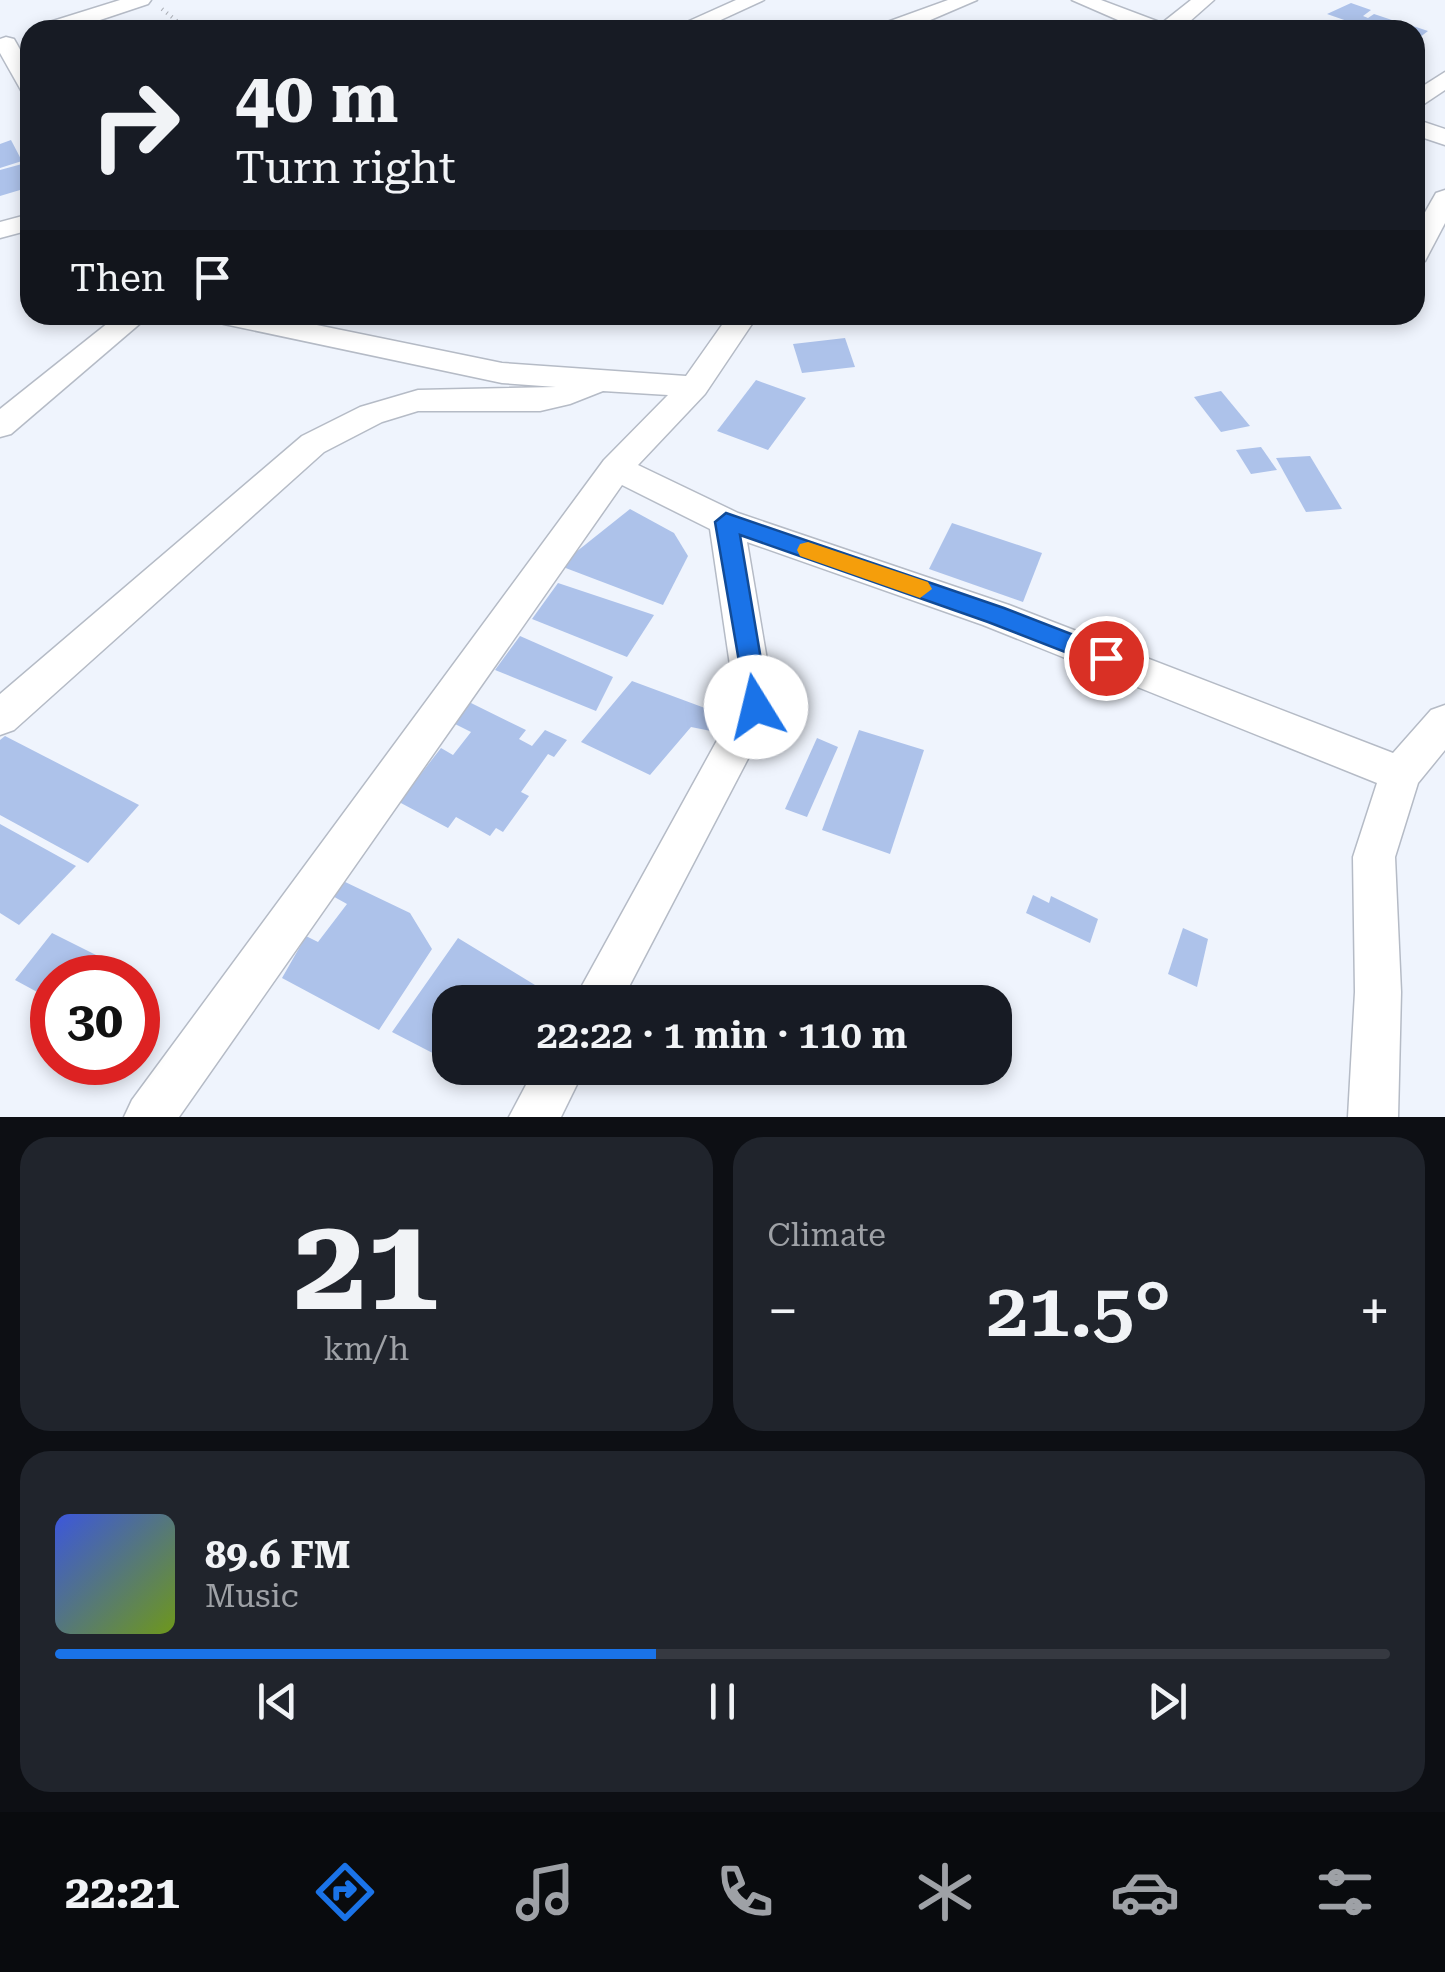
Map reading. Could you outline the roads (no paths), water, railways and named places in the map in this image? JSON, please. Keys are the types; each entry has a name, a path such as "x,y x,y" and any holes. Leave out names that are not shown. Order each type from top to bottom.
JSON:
{"street":[{"path":"79,20 142,0"},
{"path":"705,20 754,0"},
{"path":"913,20 967,0"},
{"path":"1082,0 1136,20"},
{"path":"1177,20 1204,0"},
{"path":"3,44 20,70"},
{"path":"1425,95 1445,80"},
{"path":"1425,236 1445,198"},
{"path":"0,426 124,325"},
{"path":"272,325 502,373 694,387"},
{"path":"150,1117 616,468 694,387 737,325"},
{"path":"452,398 502,373"},
{"path":"0,718 313,444 354,420 391,407 452,398 554,401 600,379"},
{"path":"616,468 726,522 996,615 1400,774"},
{"path":"605,985 756,707 726,522"},
{"path":"1373,1117 1378,992 1374,857 1400,774 1445,722"},
{"path":"534,1117 552,1085"}]}
